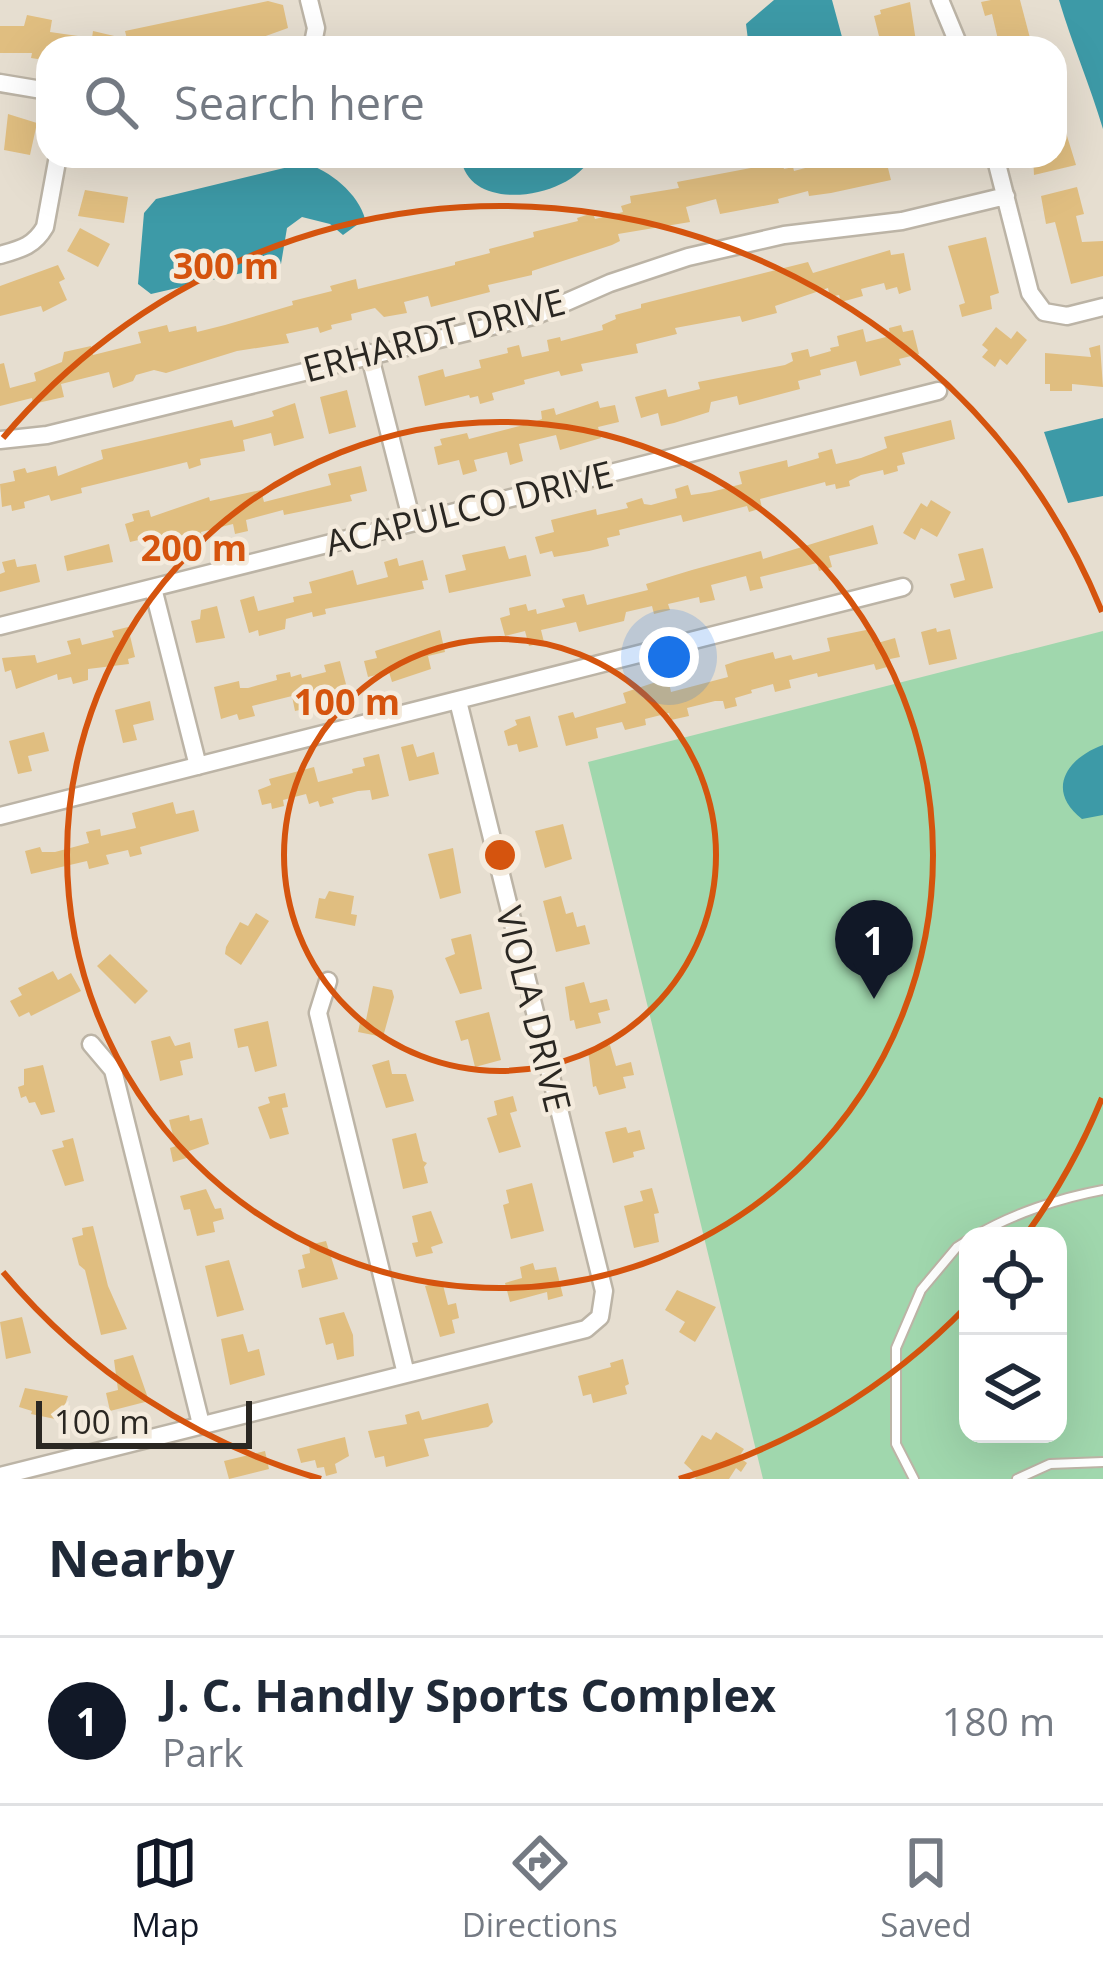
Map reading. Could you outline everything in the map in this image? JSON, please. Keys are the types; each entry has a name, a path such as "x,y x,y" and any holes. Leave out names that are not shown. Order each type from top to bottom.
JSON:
{"street":[{"path":"309,0 314,36"},
{"path":"940,0 955,36"},
{"path":"0,83 36,90"},
{"path":"0,255 33,244 40,236 55,168"},
{"path":"998,168 1030,293 1044,312 1067,316 1103,307"},
{"name":"ERHARDT DRIVE","path":"0,440 46,435 537,315 610,283 747,243 902,220 1006,196"},
{"path":"369,353 412,522"},
{"name":"ACAPULCO DRIVE","path":"0,626 938,391"},
{"path":"0,816 903,587"},
{"path":"153,588 198,766"},
{"name":"VIOLA DRIVE","path":"406,1373 586,1329 600,1317 604,1291 458,701"},
{"path":"0,1476 406,1373 318,1013 328,981"},
{"path":"91,1044 113,1070 201,1424"}],"lane":[{"path":"996,1227 1103,1190"},
{"path":"914,1479 896,1444 896,1348 921,1291 959,1246"},
{"path":"1017,1479 1050,1464 1103,1462"}],"green space":[{"path":"1103,631 1103,1479 763,1479 588,762"}],"water":[{"path":"774,0 832,0 842,36 748,36 746,24"},
{"path":"1059,0 1103,0 1103,129 1070,33"},
{"path":"284,168 317,168 342,184 365,219 343,235 330,224 302,217 287,228 281,264 151,294 138,284 144,213 156,199"},
{"path":"465,168 583,168 565,182 523,194 482,188"},
{"path":"1103,418 1103,496 1068,503 1044,432"},
{"path":"1103,745 1103,815 1082,819 1065,797 1065,776 1079,758"}],"building":[{"path":"1020,0 1029,36 997,36 992,14 985,16 981,2"},
{"path":"268,1 283,5 288,28 266,36 126,36 125,31"},
{"path":"910,2 915,36 879,36 874,16"},
{"path":"27,15 52,20 50,32 78,36 36,36 36,59 31,58 32,53 0,53 0,26 24,26"},
{"path":"8,114 36,123 30,155 4,150"},
{"path":"1067,136 1076,165 1067,167"},
{"path":"750,168 888,168 891,180 809,196 808,191 778,199 779,203 720,214 716,199 686,207 690,222 618,234 620,241 612,245 532,271 532,275 488,285 490,292 431,307 428,296 404,302 407,313 384,317 375,308 351,314 352,320 320,333 318,327 286,334 289,343 237,351 166,373 154,370 113,388 109,372 61,384 64,397 0,406 0,364 4,363 10,388 36,381 34,373 62,362 64,352 91,346 93,355 141,343 138,332 167,325 169,332 196,326 197,332 293,305 292,301 356,279 358,289 455,265 577,218 623,212 621,206 631,203 630,196 679,188 677,182"},
{"path":"1034,168 1063,168 1034,175"},
{"path":"1077,187 1084,214 1076,216 1082,242 1103,241 1103,276 1071,284 1055,222 1046,224 1041,196"},
{"path":"85,190 128,197 124,223 78,216"},
{"path":"80,228 110,244 98,267 67,251"},
{"path":"986,237 999,293 990,296 992,309 962,317 959,305 965,303 948,246"},
{"path":"890,250 891,255 904,253 911,290 899,294 897,287 886,290 884,283 861,289 863,296 841,302 839,295 830,297 828,288 775,306 777,313 742,322 740,316 675,328 677,334 636,344 638,353 581,364 583,371 561,376 559,371 524,380 525,384 492,393 494,400 480,404 478,396 469,395 425,406 418,376 443,369 445,377 481,368 479,360 508,353 507,348 519,345 522,357 549,351 547,340 603,330 602,325 616,319 615,315 641,308 641,304 808,262 813,273"},
{"path":"58,265 67,300 43,312 41,306 0,316 0,286"},
{"path":"901,325 903,332 913,330 919,354 899,359 901,365 860,376 856,361 798,381 800,389 739,405 737,396 711,402 709,412 674,423 661,426 658,413 641,418 635,397 666,389 668,397 700,389 698,382 785,365 793,361 791,353 808,349 810,357 831,351 839,346 837,336 863,329 866,342 890,336 889,328"},
{"path":"996,327 1011,339 1017,331 1027,340 1007,365 1000,359 995,367 982,357 988,350 982,345"},
{"path":"1100,345 1103,387 1072,384 1072,391 1050,391 1050,384 1045,384 1045,353 1091,357 1089,348"},
{"path":"347,390 356,427 329,434 320,397"},
{"path":"598,401 600,408 615,405 619,422 598,427 601,438 560,450 556,435 519,444 523,461 510,465 507,452 474,460 477,471 463,475 459,460 438,465 434,447 442,445 440,439 467,433 469,439 542,419 541,411 554,408 556,415"},
{"path":"295,403 304,438 274,446 271,433 243,440 245,451 200,459 201,465 189,469 187,462 81,488 82,493 51,501 49,495 24,502 25,508 2,507 0,484 15,481 13,471 25,468 27,473 56,466 58,476 103,459 101,450 232,420 234,427 274,416 272,411"},
{"path":"951,420 955,439 902,453 905,464 897,466 898,471 861,475 849,481 850,486 836,489 835,484 826,486 825,482 760,499 762,508 749,512 747,506 683,522 681,515 619,530 620,535 607,538 609,546 589,551 554,557 552,551 540,554 535,537 554,532 551,520 596,509 597,515 628,508 626,503 642,498 651,505 677,498 675,489 688,485 691,495 711,492 742,484 739,472 787,460 788,467 832,449 836,464 861,458 887,448 884,437"},
{"path":"361,466 367,491 350,495 352,501 284,515 283,510 246,520 248,531 235,534 233,524 155,552 151,537 130,542 125,524 134,521 132,514 149,510 151,517 209,497 210,501 261,490 264,502 331,485 328,474"},
{"path":"931,500 951,512 937,537 921,528 915,540 903,533 921,503 927,507"},
{"path":"873,525 878,544 829,556 832,567 819,571 817,563 760,577 763,588 750,591 746,576 711,585 715,600 700,603 699,597 668,604 670,610 654,614 652,606 626,612 624,621 579,632 576,622 541,630 544,642 529,646 525,631 505,636 500,618 510,615 509,608 526,604 528,611 536,609 537,614 565,607 562,599 584,594 587,605 648,590 646,584 692,570 761,551 763,559"},
{"path":"109,544 113,562 67,571 64,556"},
{"path":"505,546 509,559 526,555 531,576 449,593 445,575 466,570 462,555"},
{"path":"983,548 993,588 954,598 950,584 965,580 958,554"},
{"path":"397,558 399,566 423,560 428,580 422,581 424,589 325,609 326,614 313,617 312,612 286,619 285,629 259,636 258,630 249,633 240,600 254,596 258,611 312,593 309,582 353,570 357,585 388,577 384,562"},
{"path":"15,559 17,567 36,564 40,582 0,592 0,574 5,572 2,562"},
{"path":"217,606 225,638 196,643 191,621 200,619 201,610"},
{"path":"128,627 135,657 128,659 129,664 88,669 88,680 73,684 71,677 58,680 57,674 16,689 11,670 5,672 2,658 35,655 37,663 71,654 67,641 80,638 82,645 114,637 112,631"},
{"path":"936,628 937,632 950,629 957,659 929,665 921,632"},
{"path":"871,629 874,644 895,638 900,657 890,659 891,666 876,670 874,664 818,677 817,673 789,680 791,688 775,692 773,684 751,690 735,698 737,706 725,709 723,701 715,701 687,708 689,716 671,720 669,713 625,730 622,722 596,728 598,738 566,746 558,716 573,712 575,718 626,703 623,693 668,678 671,692 728,677 725,665 773,652 775,659 791,655 793,660 830,651 827,638"},
{"path":"440,630 445,652 428,656 431,669 392,682 389,672 368,677 364,661 377,658 375,651"},
{"path":"340,661 348,692 332,696 331,690 307,696 309,708 295,711 292,696 252,706 255,716 221,719 214,687 239,681 240,688 248,688 290,672 291,677 301,674 302,678 326,672 324,665"},
{"path":"150,701 154,720 133,725 137,740 123,743 115,710"},
{"path":"530,716 538,747 519,752 517,744 508,746 504,731 517,725 515,720"},
{"path":"44,732 49,751 28,756 32,771 18,774 9,741"},
{"path":"413,744 417,757 434,752 439,774 409,781 401,747"},
{"path":"379,754 389,796 372,800 370,790 358,791 332,798 334,803 320,807 318,801 309,804 306,794 283,800 284,806 272,809 271,803 262,805 258,790 271,785 269,779 314,767 318,782 353,773 352,769 365,766 363,758"},
{"path":"173,802 176,814 194,810 199,831 140,847 142,854 130,857 128,850 106,855 109,864 89,869 87,861 31,874 25,851 40,847 42,852 55,852 89,843 86,832 100,829 101,836 136,828 132,813"},
{"path":"563,824 572,859 545,868 535,831"},
{"path":"453,848 461,893 440,899 428,854"},
{"path":"329,891 354,896 355,926 315,918 319,898 325,899"},
{"path":"561,896 566,914 573,912 577,927 585,925 590,944 556,952 543,901"},
{"path":"256,913 269,921 241,965 225,954 226,947 240,922 248,926"},
{"path":"471,934 482,989 460,994 445,958 455,954 451,939"},
{"path":"110,954 148,991 135,1004 97,966"},
{"path":"53,971 58,980 71,973 81,991 31,1016 29,1012 19,1017 10,1001 22,995 18,988"},
{"path":"584,982 590,1003 607,999 610,1010 598,1013 601,1023 576,1029 574,1020 570,1021 565,987"},
{"path":"373,986 392,990 394,997 383,1037 358,1032 361,1018 366,1020"},
{"path":"489,1012 501,1060 475,1067 468,1039 461,1041 455,1021"},
{"path":"268,1021 277,1066 255,1072 248,1046 238,1048 234,1029"},
{"path":"170,1036 175,1046 190,1042 193,1058 180,1061 183,1075 160,1081 151,1041"},
{"path":"610,1045 616,1066 631,1062 634,1075 623,1077 626,1088 599,1095 593,1087 588,1051"},
{"path":"389,1060 392,1074 406,1074 414,1101 386,1108 372,1065"},
{"path":"43,1065 55,1112 41,1115 35,1102 21,1098 18,1087 24,1085 24,1069"},
{"path":"285,1093 288,1107 282,1108 289,1134 270,1139 258,1107 270,1103 268,1097"},
{"path":"513,1096 517,1111 510,1113 521,1147 499,1153 487,1118 497,1115 494,1101"},
{"path":"189,1115 190,1121 202,1118 209,1144 173,1162 170,1148 176,1146 169,1120"},
{"path":"626,1127 628,1133 640,1130 645,1149 613,1163 605,1132"},
{"path":"416,1133 427,1163 428,1183 403,1189 392,1139"},
{"path":"73,1138 84,1181 65,1186 52,1150"},
{"path":"532,1183 544,1231 511,1239 503,1205 509,1203 506,1190"},
{"path":"652,1188 659,1213 654,1214 659,1242 634,1248 624,1206 643,1201 640,1191"},
{"path":"206,1189 224,1219 213,1222 215,1232 197,1236 190,1209 184,1210 180,1196"},
{"path":"431,1211 443,1243 431,1247 433,1253 416,1257 412,1216"},
{"path":"93,1226 108,1286 127,1329 101,1335 72,1238 83,1235 82,1228"},
{"path":"326,1241 338,1279 302,1288 298,1270 305,1268 302,1255 310,1253 309,1245"},
{"path":"229,1260 244,1310 217,1317 205,1266"},
{"path":"533,1263 535,1270 556,1267 563,1296 548,1300 547,1292 510,1302 505,1283 522,1278 520,1267"},
{"path":"442,1281 448,1305 456,1303 459,1318 452,1320 455,1333 440,1337 425,1286"},
{"path":"677,1290 716,1307 695,1342 679,1332 685,1322 665,1310"},
{"path":"344,1312 353,1335 354,1356 337,1360 333,1343 326,1345 319,1318"},
{"path":"22,1317 31,1353 6,1359 0,1322"},
{"path":"243,1334 248,1352 259,1349 265,1375 230,1385 221,1339"},
{"path":"133,1355 149,1401 110,1411 106,1393 118,1390 114,1360"},
{"path":"623,1359 627,1394 593,1403 591,1394 583,1396 578,1376"},
{"path":"25,1388 68,1396 60,1420 19,1407"},
{"path":"488,1403 493,1422 488,1427 424,1439 429,1456 386,1467 384,1456 375,1458 368,1431 407,1424 405,1415 419,1411 422,1420"},
{"path":"716,1432 744,1449 739,1457 747,1463 729,1479 695,1479 697,1475 684,1463 702,1435 711,1440"},
{"path":"345,1437 349,1456 335,1464 337,1473 326,1476 315,1460 301,1463 297,1449"},
{"path":"265,1451 269,1469 229,1479 224,1461"}],"place":[{"name":"J. C. Handly Sports Complex","path":"874,999"}]}
